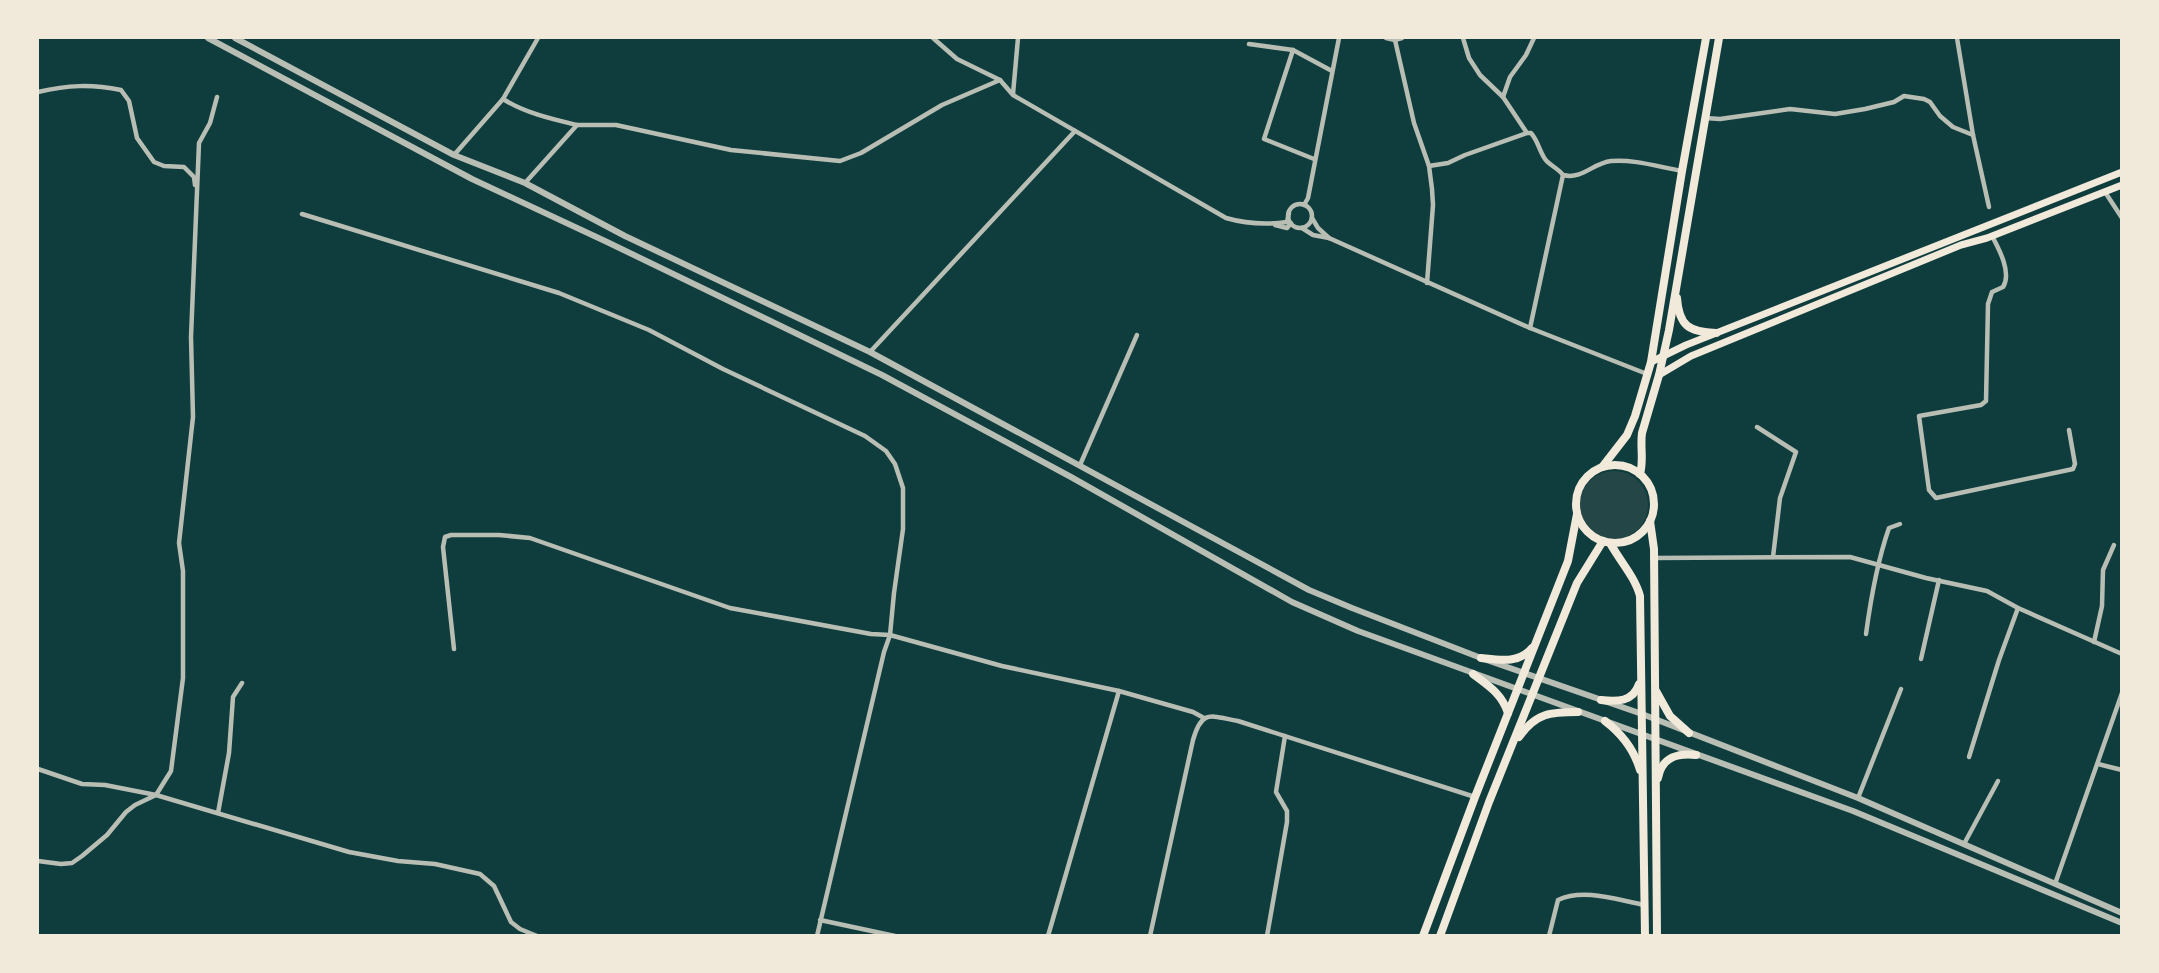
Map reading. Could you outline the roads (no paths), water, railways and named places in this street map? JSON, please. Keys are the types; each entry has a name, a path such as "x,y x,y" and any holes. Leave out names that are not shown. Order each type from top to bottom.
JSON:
{"main road":[{"path":"1603,466 1627,435 1651,362 1706,38"},
{"path":"1640,474 1643,463 1642,433 1664,356 1719,38"},
{"path":"1651,362 1716,333 2121,172"},
{"path":"1659,375 1691,356 1961,245 1992,236 2121,185"},
{"path":"1676,287 1681,320 1687,327 1695,331 1716,333"},
{"path":"1423,936 1568,561 1577,514 1577,494 1581,485 1594,470 1603,466 1623,465 1640,474 1648,484 1653,496 1654,509 1645,530 1629,541 1606,542"},
{"path":"1577,514 1587,531 1606,542 1631,575 1640,596 1645,936"},
{"path":"1650,521 1653,558 1657,936"},
{"path":"1440,936 1489,802 1577,583 1606,542"},
{"path":"1481,658 1518,658 1527,653 1536,642"},
{"path":"1473,674 1498,693 1505,701 1508,713"},
{"path":"1601,700 1616,702 1632,696 1637,690 1641,677"},
{"path":"1654,687 1664,709 1689,733"},
{"path":"1512,746 1531,723 1540,716 1550,713 1578,712"},
{"path":"1605,721 1626,741 1638,763 1642,780"},
{"path":"1655,791 1659,772 1667,759 1682,754 1696,755"}],"street":[{"path":"235,38 454,155 525,183 625,236 870,352 1310,590 1481,658 1642,714 1858,798 2121,913"},
{"path":"454,155 503,99 538,38"},
{"path":"933,38 957,59 1000,80 1013,95 1226,218 1250,224 1287,222 1289,213 1302,201 1309,184"},
{"path":"1013,95 1018,38"},
{"path":"1293,207 1304,205 1308,198 1339,38"},
{"path":"1386,38 1395,40 1402,38"},
{"path":"1463,38 1468,58 1480,75 1503,97 1527,134"},
{"path":"1503,97 1510,77 1526,55 1534,38"},
{"path":"1957,38 1973,135 1989,207"},
{"path":"213,39 463,175 860,364 1071,477 1292,602 1358,631 1473,674 1853,811 2121,923"},
{"path":"1395,40 1414,123 1429,166 1433,205 1427,283"},
{"path":"1249,44 1293,50 1332,71"},
{"path":"1293,50 1264,139 1314,159"},
{"path":"503,99 514,106 545,117 577,125 616,125 731,150 840,161 861,153 942,105 1000,80"},
{"path":"38,92 68,86 106,87 122,90 129,101 137,138 154,162 164,166 184,167 194,177 197,193"},
{"path":"1704,118 1720,119 1790,109 1835,114 1894,102 1904,96 1930,102 1953,128 1973,135"},
{"path":"38,861 72,863 107,835 126,812 156,795 171,771 183,678 183,571 179,543 193,417 191,337 199,143 210,123 217,97"},
{"path":"525,183 577,125"},
{"path":"860,364 1076,131"},
{"path":"1429,166 1448,163 1531,133 1536,138 1545,160 1558,168 1563,175 1572,177 1610,161 1682,171"},
{"path":"1530,328 1563,175"},
{"path":"2105,192 2121,218"},
{"path":"1304,205 1310,210 1318,228 1329,238"},
{"path":"1289,213 1291,223 1313,235 1329,238 1530,328 1647,374"},
{"path":"302,214 559,293 649,330 723,369 865,436 886,451 895,464 903,488 903,529 890,635 884,652 817,936"},
{"path":"1302,228 1309,225 1312,218"},
{"path":"1273,224 1287,228 1291,223"},
{"path":"1992,236 2004,265 2006,279 2003,287 1992,292 1988,304 1986,401 1981,405 1919,416 1929,490 1936,498 2073,469 2075,464 2069,430"},
{"path":"1080,465 1137,335"},
{"path":"1757,427 1796,452 1780,498 1773,557"},
{"path":"1866,634 1872,586 1879,565 1880,551 1889,528 1900,524"},
{"path":"454,648 442,547 445,537 459,534 530,538 730,608 871,634 890,635 1002,666 1119,691 1193,712 1204,718"},
{"path":"2094,642 2102,606 2103,570 2114,545"},
{"path":"1653,558 1850,557 1987,591 2018,608 2121,654"},
{"path":"1921,659 1939,580"},
{"path":"1969,757 1999,660 2018,608"},
{"path":"218,813 229,753 233,697 242,683"},
{"path":"1853,811 1901,689"},
{"path":"1048,936 1119,691"},
{"path":"2055,884 2121,693"},
{"path":"1150,936 1193,740 1198,723 1204,718 1212,717 1238,722 1475,797"},
{"path":"1268,936 1287,822 1287,811 1276,792 1285,736"},
{"path":"2098,764 2121,770"},
{"path":"38,769 82,784 105,785 156,795 349,852 398,861 435,864 480,874 490,880 494,886 511,922 520,929 537,936"},
{"path":"1964,844 1998,781"},
{"path":"1549,936 1558,900 1567,896 1590,895 1645,905"},
{"path":"820,920 894,936"}]}
